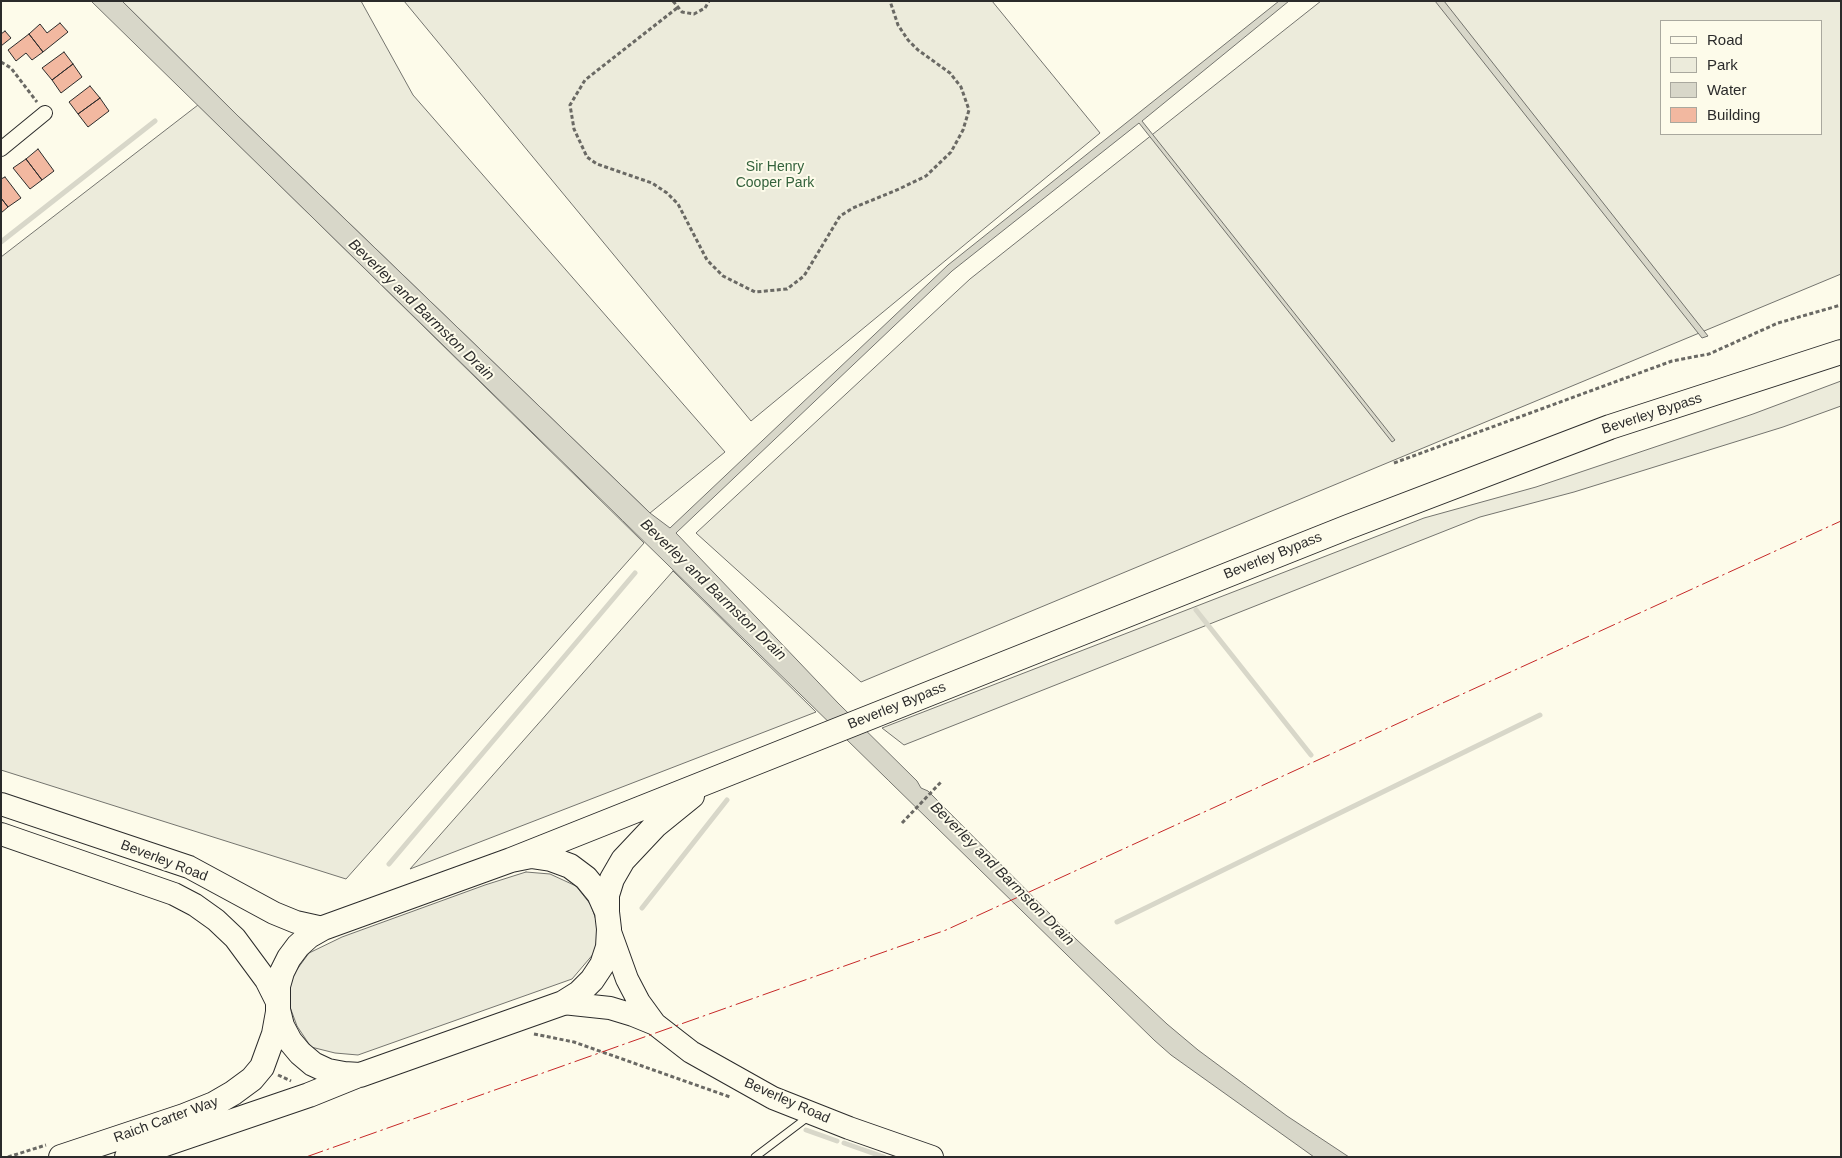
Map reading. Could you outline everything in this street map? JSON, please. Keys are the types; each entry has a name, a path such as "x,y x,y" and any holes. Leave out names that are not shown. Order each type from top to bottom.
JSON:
{"highway":[{"name":"Beverley Bypass","path":"511,860 1348,527 1610,427 1841,352"},
{"name":"Beverley Bypass","path":"563,1003 579,993 592,980 602,965 608,947 606,895 612,879 623,860 638,842 678,806 713,780"},
{"path":"511,860 538,857 551,858 570,866 590,883 599,894 608,921"},
{"name":"Raich Carter Way","path":"54,1151 184,1116 214,1104 233,1093 252,1079 262,1068 274,1034 278,986 282,972 288,958 309,936 322,928 511,860"},
{"name":"Raich Carter Way","path":"127,1157 309,1095 563,1003"},
{"path":"277,1006 282,1026 290,1041 313,1064 328,1071 360,1075"}],"main road":[{"name":"Beverley Road","path":"1,804 189,867 274,913 296,922 322,928"},
{"name":"Beverley Road","path":"1,834 174,894 195,905 216,920 235,938 262,973 277,1006"},
{"name":"Beverley Road","path":"608,921 626,979 639,1002 655,1024"},
{"name":"Beverley Road","path":"563,1003 610,1008 655,1024 691,1052 773,1098 900,1150 932,1157"}],"street":[{"path":"1,149 45,113"}],"lane":[{"path":"755,1157 812,1114"}],"path":[{"path":"673,1 682,12 694,14 705,8 710,1"},
{"path":"677,8 585,80 570,105 574,129 587,157 597,164 652,183 667,193 678,204 707,260 723,276 755,292 787,289 804,276 840,216 853,208 926,176 951,152 963,130 969,110 962,87 950,73 918,50 908,40 898,25 890,1"},
{"path":"1,62 10,68 45,113"},
{"path":"1394,463 1672,361 1709,354 1778,323 1841,305"},
{"path":"902,823 941,782"},
{"path":"528,1033 574,1042 736,1099"},
{"path":"262,1068 299,1085 309,1095"},
{"path":"8,1157 54,1151"}],"green space":[{"path":"122,1 361,1 413,95 725,452 650,513 238,116"},
{"name":"Sir Henry Cooper Park","path":"404,1 992,1 1100,133 751,421"},
{"path":"1321,1 1841,1 1841,274 861,682 696,533 970,279"},
{"path":"198,105 644,543 346,879 1,770 1,257"},
{"path":"1841,381 1841,406 1783,427 1574,492 1480,517 904,745 882,728 1424,518 1536,487 1753,414"},
{"path":"673,571 816,712 410,869"},
{"path":"526,872 550,874 576,886 591,905 599,929 595,952 572,979 358,1055 335,1053 311,1047 297,1026 290,1007 290,979 309,953 342,937"}],"water":[{"name":"Beverley and Barmston Drain","path":"91,1 122,1 238,116 650,513 670,528 948,265 1279,1 1289,1 1142,121 1395,440 1392,442 1139,123 952,271 676,533 838,703 917,781 921,788 928,791 1061,925 1167,1024 1198,1050 1287,1116 1349,1157 1314,1157 1171,1055 1154,1040"},
{"path":"1435,1 1444,1 1708,336 1702,338"}],"building":[{"path":"60,23 68,32 43,52 29,34 40,24 47,33"},
{"path":"5,31 11,38 1,46 1,34"},
{"path":"29,34 43,52 32,60 26,53 16,61 8,50"},
{"path":"64,52 73,64 52,80 42,68"},
{"path":"73,64 82,77 61,93 52,80"},
{"path":"90,86 100,98 78,114 69,102"},
{"path":"100,98 109,111 88,127 78,114"},
{"path":"38,149 54,171 42,180 26,159"},
{"path":"26,159 42,180 30,189 13,168"},
{"path":"5,177 21,198 8,207 1,198 1,179"},
{"path":"1,198 8,207 1,213"}],"waterway":[{"path":"1,242 155,121"},
{"path":"389,864 635,573"},
{"path":"1196,610 1311,755"},
{"path":"1117,922 1540,715"},
{"path":"642,908 727,800"},
{"path":"806,1130 837,1141"},
{"path":"844,1143 884,1157"}],"power":[{"path":"306,1157 946,930 1841,521"}]}
